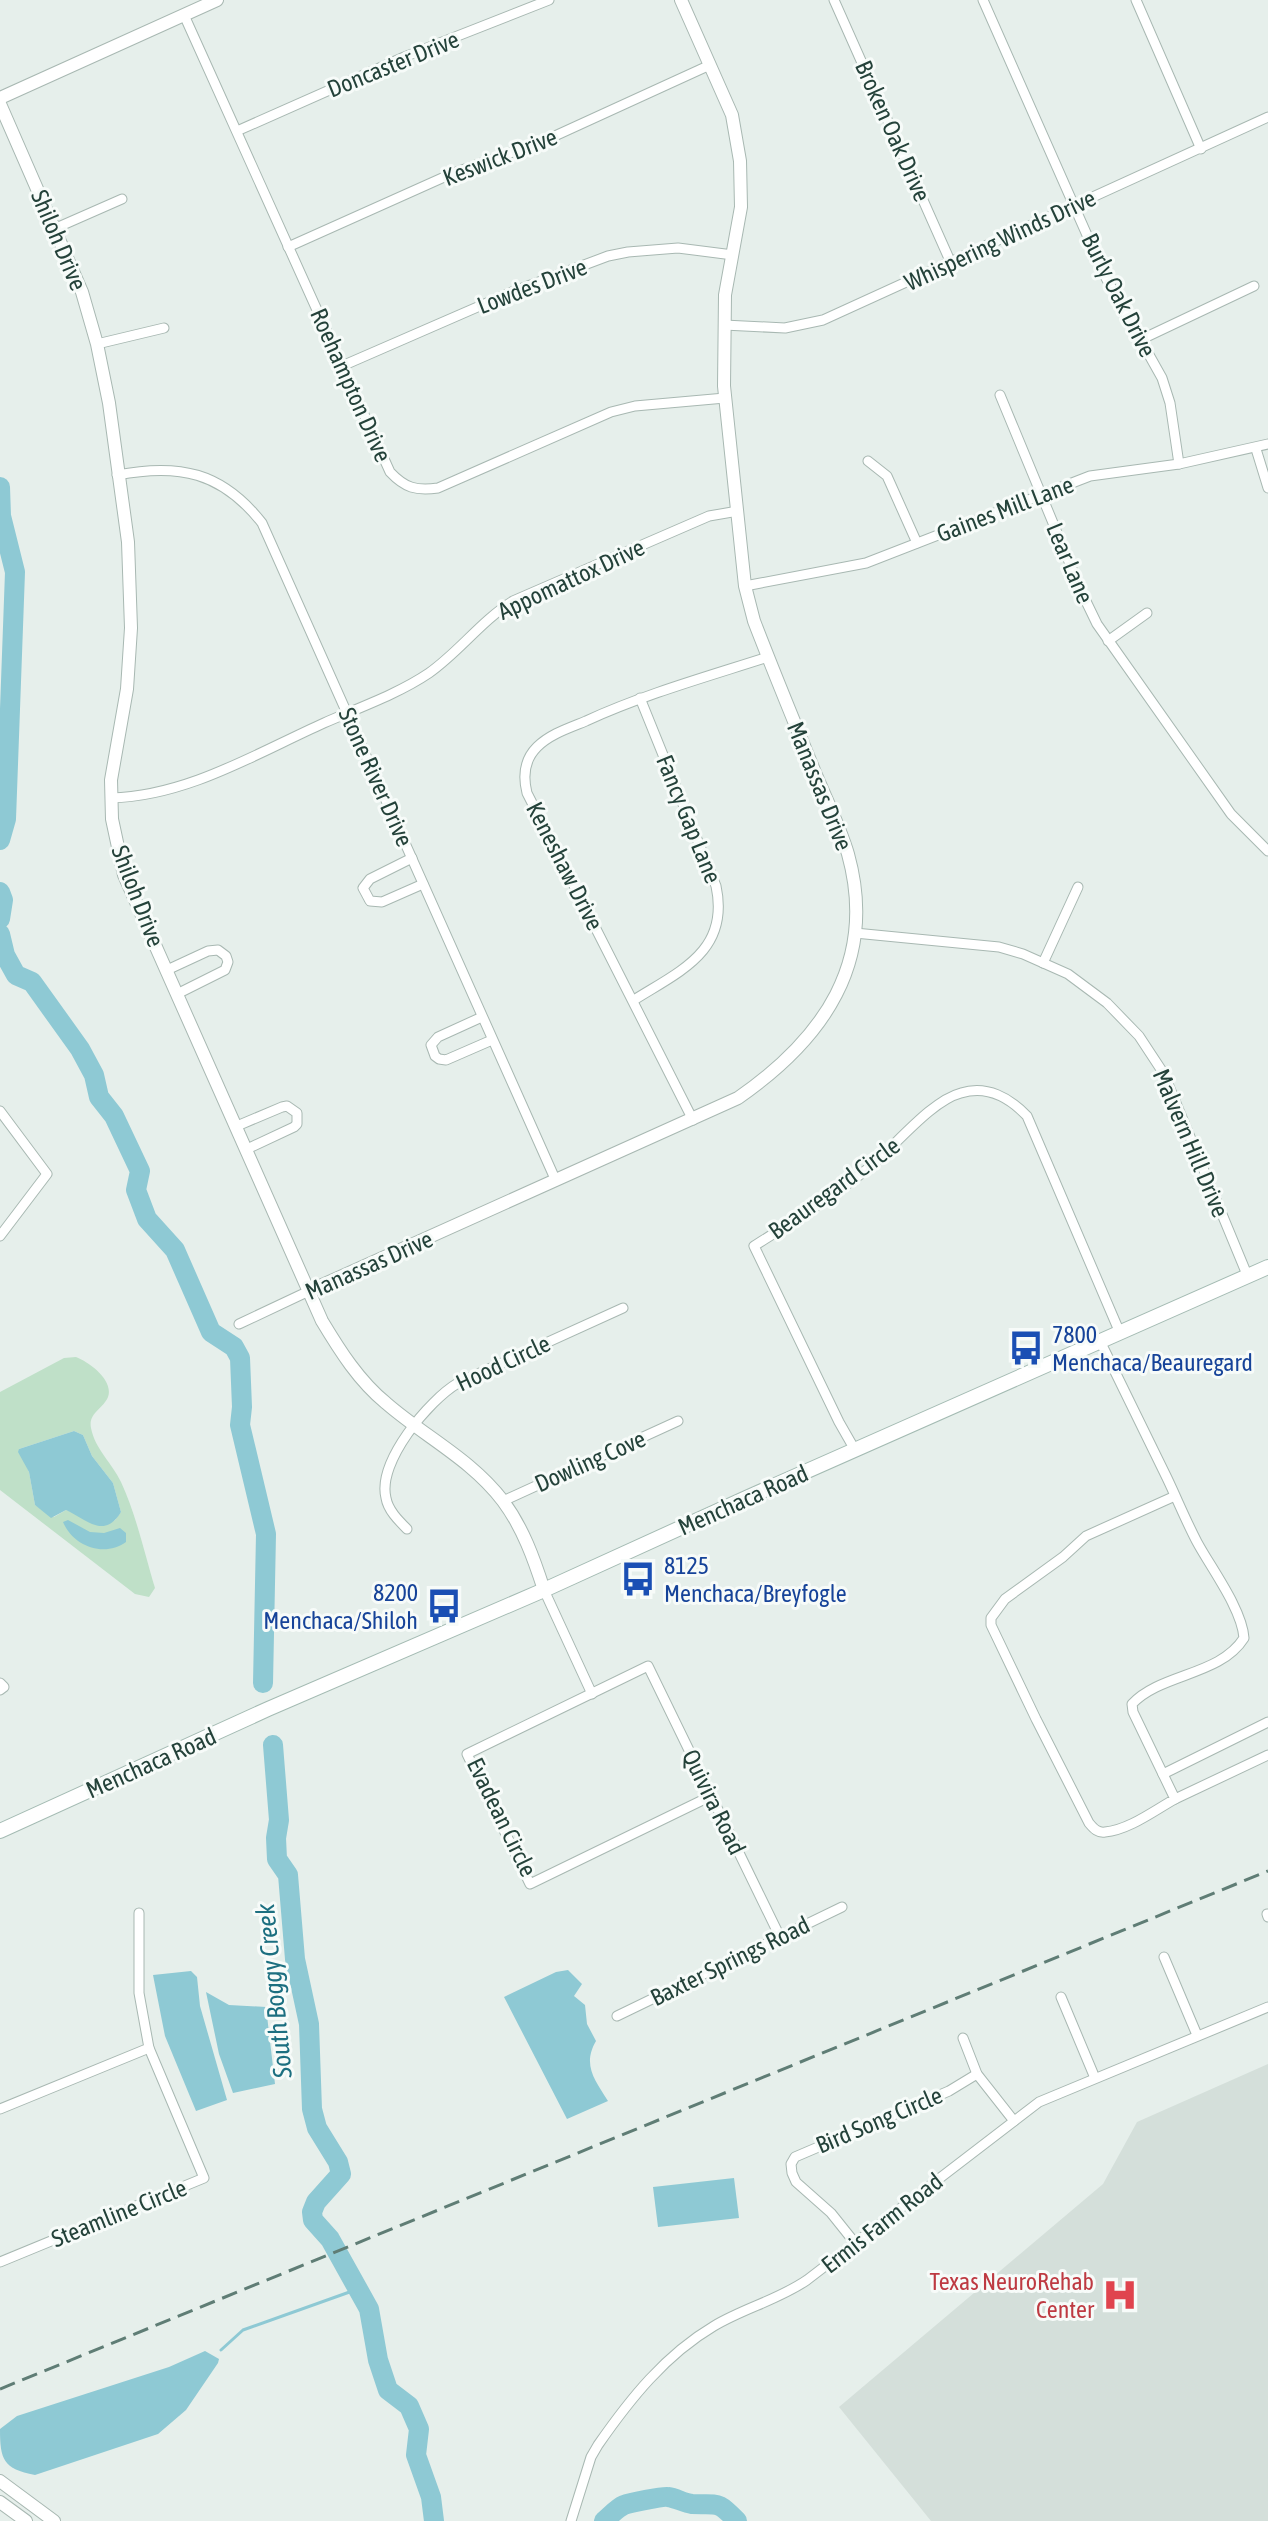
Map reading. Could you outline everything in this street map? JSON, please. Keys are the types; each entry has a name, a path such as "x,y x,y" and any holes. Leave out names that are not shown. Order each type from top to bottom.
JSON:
{"main road":[{"name":"Menchaca Road","path":"0,1831 268,1709 544,1590 1268,1267"}],"street":[{"path":"0,101 217,0"},
{"name":"Doncaster Drive","path":"237,131 404,57 549,0"},
{"name":"Manassas Drive","path":"239,1324 738,1098 802,1045 821,1021 851,958 856,904 848,857 754,621 745,586 725,398 724,325 725,295 741,207 740,161 732,115 681,0"},
{"name":"Broken Oak Drive","path":"834,0 951,263"},
{"name":"Burly Oak Drive","path":"983,0 1113,293 1162,378 1170,403 1179,464"},
{"path":"1136,0 1201,149"},
{"name":"Roehampton Drive","path":"184,15 390,472 411,489 438,488 621,409 725,398"},
{"name":"Keswick Drive","path":"288,247 451,174 546,140 710,65"},
{"name":"Shiloh Drive","path":"0,101 82,292 109,403 128,542 131,628 127,689 113,764 111,798 121,867 322,1321 349,1364 383,1401 456,1454 503,1501 528,1547 544,1590"},
{"name":"Whispering Winds Drive","path":"724,325 767,329 805,325 846,311 1268,117"},
{"path":"56,228 122,199"},
{"name":"Lowdes Drive","path":"342,366 512,292 608,256 678,248 733,255"},
{"path":"1140,340 1254,286"},
{"path":"97,344 164,328"},
{"name":"Lear Lane","path":"1000,395 1082,593 1108,641 1231,814 1268,851"},
{"name":"Gaines Mill Lane","path":"745,586 850,568 1090,476 1179,464 1268,444"},
{"path":"1256,449 1268,488"},
{"path":"868,461 887,476 917,543"},
{"name":"Stone River Drive","path":"117,475 157,470 183,471 211,480 240,498 262,523 556,1181"},
{"name":"Appomattox Drive","path":"111,798 150,796 187,785 419,680 434,670 492,615 513,601 709,516 738,511"},
{"path":"1108,641 1147,613"},
{"name":"Keneshaw Drive","path":"693,1120 527,793 524,776 530,757 544,742 640,698 768,657"},
{"name":"Fancy Gap Lane","path":"634,1000 696,960 709,945 719,915 716,886 640,698"},
{"path":"412,858 370,879 363,888 364,893 370,901 382,902 423,884"},
{"path":"1043,963 1078,887"},
{"name":"Malvern Hill Drive","path":"855,933 976,943 1023,954 1068,974 1107,1003 1151,1052 1171,1088 1248,1277"},
{"path":"167,970 208,951 218,950 226,956 228,966 222,973 177,994"},
{"path":"482,1017 438,1037 431,1045 432,1051 439,1059 446,1060 492,1040"},
{"name":"Beauregard Circle","path":"855,1450 754,1246 866,1170 950,1096 963,1092 989,1092 1009,1100 1027,1116 1120,1333"},
{"path":"237,1126 282,1107 287,1106 297,1113 294,1127 247,1149"},
{"path":"0,1111 47,1174 0,1236"},
{"name":"Hood Circle","path":"407,1529 388,1506 385,1484 391,1462 436,1399 458,1383 623,1308"},
{"path":"1100,1341 1175,1496 1233,1606 1244,1638 1234,1651 1152,1690 1132,1704 1175,1799"},
{"name":"Dowling Cove","path":"503,1501 678,1421"},
{"path":"1175,1496 1086,1536 1054,1564 1005,1599 994,1610 991,1625 1089,1823 1096,1830 1103,1833 1124,1827 1268,1755"},
{"path":"544,1590 592,1694"},
{"name":"Evadean Circle","path":"648,1666 467,1754 530,1884 711,1796"},
{"name":"Quivira Road","path":"648,1666 780,1937"},
{"path":"0,1683 4,1687 0,1690"},
{"path":"1163,1774 1268,1722"},
{"name":"Baxter Springs Road","path":"617,2016 842,1907"},
{"name":"Steamline Circle","path":"0,2262 204,2178 149,2048 139,1993 139,1913"},
{"path":"1164,1957 1197,2035"},
{"path":"1061,1997 1095,2078"},
{"name":"Ermis Farm Road","path":"571,2521 591,2457 603,2437 654,2373 714,2326 792,2291 1014,2121 1053,2095 1268,2007"},
{"path":"963,2038 977,2074 1014,2121"},
{"path":"1,2107 149,2048"},
{"name":"Bird Song Circle","path":"855,2243 831,2213 796,2182 791,2164 795,2157 949,2091 977,2074"},
{"path":"0,2481 54,2521"},
{"path":"0,2502 20,2519 28,2503"}],"shaded area":[{"name":"Texas NeuroRehab Center","path":"1268,2064 1268,2521 931,2521 839,2407 1103,2184 1137,2122"}],"green space":[{"path":"76,1357 87,1363 99,1372 107,1384 108,1397 94,1415 91,1428 131,1507 155,1588 149,1597 135,1594 0,1490 0,1392 64,1358","holes":["74,1431 83,1435 92,1456 113,1483 121,1512 106,1525 66,1510 54,1517 35,1505 29,1472 19,1449"]}],"water":[{"path":"74,1431 83,1435 92,1456 113,1483 121,1512 108,1525 95,1525 66,1510 51,1518 35,1505 29,1472 19,1449"},
{"path":"68,1520 90,1532 104,1533 120,1528 126,1533 126,1542 108,1549 90,1547 74,1538 63,1522"},
{"path":"568,1970 582,1984 574,1996 585,2005 587,2024 596,2041 590,2065 608,2101 567,2119 504,1997 556,1972"},
{"path":"191,1971 197,1977 200,2006 227,2100 196,2111 165,2036 153,1975"},
{"path":"206,1992 229,2005 266,2007 275,2084 233,2093 219,2054"},
{"path":"734,2178 739,2218 658,2227 653,2187"},
{"path":"205,2351 219,2359 218,2363 186,2410 158,2434 35,2475 16,2470 6,2461 1,2448 0,2429 17,2416 169,2367"}],"waterway":[{"name":"South Boggy Creek","path":"0,487 1,516 15,572 6,819 0,840"},
{"name":"South Boggy Creek","path":"0,892 3,900 0,919"},
{"name":"South Boggy Creek","path":"0,934 5,955 16,975 32,982 80,1049 94,1075 99,1097 114,1116 140,1171 136,1190 147,1219 175,1250 211,1332 234,1347 240,1358 240,1425 266,1534 263,1683"},
{"name":"South Boggy Creek","path":"273,1745 279,1820 277,1859 288,1875 295,1959 309,2024 312,2109 317,2128 338,2162 341,2174 316,2202 313,2220 330,2239 369,2309 378,2360 388,2390 409,2406 419,2429 416,2455 431,2497 434,2521"},
{"path":"221,2350 243,2330 358,2289"},
{"name":"South Boggy Creek","path":"604,2521 624,2505 665,2497 692,2504 717,2505 737,2521"}],"railway":[{"path":"0,2389 1268,1871"}],"place":[{"name":"7800 Menchaca/Beauregard","path":"1026,1348"},
{"name":"8125 Menchaca/Breyfogle","path":"638,1579"},
{"name":"8200 Menchaca/Shiloh","path":"444,1606"},
{"name":"Texas NeuroRehab Center","path":"1120,2295"}]}
